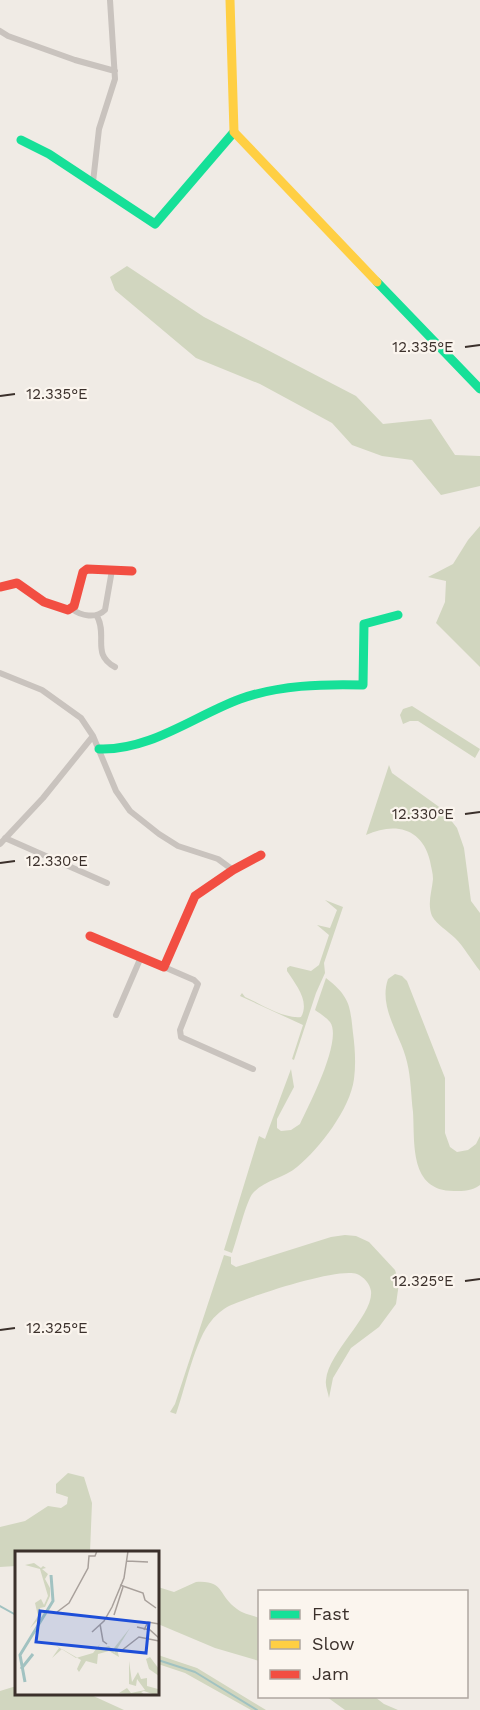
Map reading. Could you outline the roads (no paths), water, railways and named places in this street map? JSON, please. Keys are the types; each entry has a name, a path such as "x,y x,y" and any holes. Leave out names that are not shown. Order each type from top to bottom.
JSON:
{"street":[{"path":"93,182 99,129 113,87 115,71 110,0"},
{"path":"230,0 234,132 480,389"},
{"path":"0,31 75,60 115,71"},
{"path":"21,140 49,154 155,224 234,132"},
{"path":"0,587 20,584 45,603 66,610 72,609 75,605 83,572 92,568 132,571"},
{"path":"72,609 77,613 97,616 105,610 112,570"},
{"path":"99,748 113,751 140,743 208,712 260,694 292,687 323,684 363,686 364,624 398,615"},
{"path":"97,616 101,628 100,652 110,665 115,667"},
{"path":"0,673 48,693 79,716 93,736 116,791 127,808 168,840 218,859 233,870"},
{"path":"0,844 43,798 93,736"},
{"path":"6,838 107,883"},
{"path":"164,967 193,898 233,870 261,855"},
{"path":"90,936 194,980 198,984 198,989 180,1030 181,1037 253,1069"},
{"path":"116,1015 141,957"}],"waterway":[{"path":"0,1606 15,1614"},
{"path":"159,1660 195,1672 257,1710"}]}
